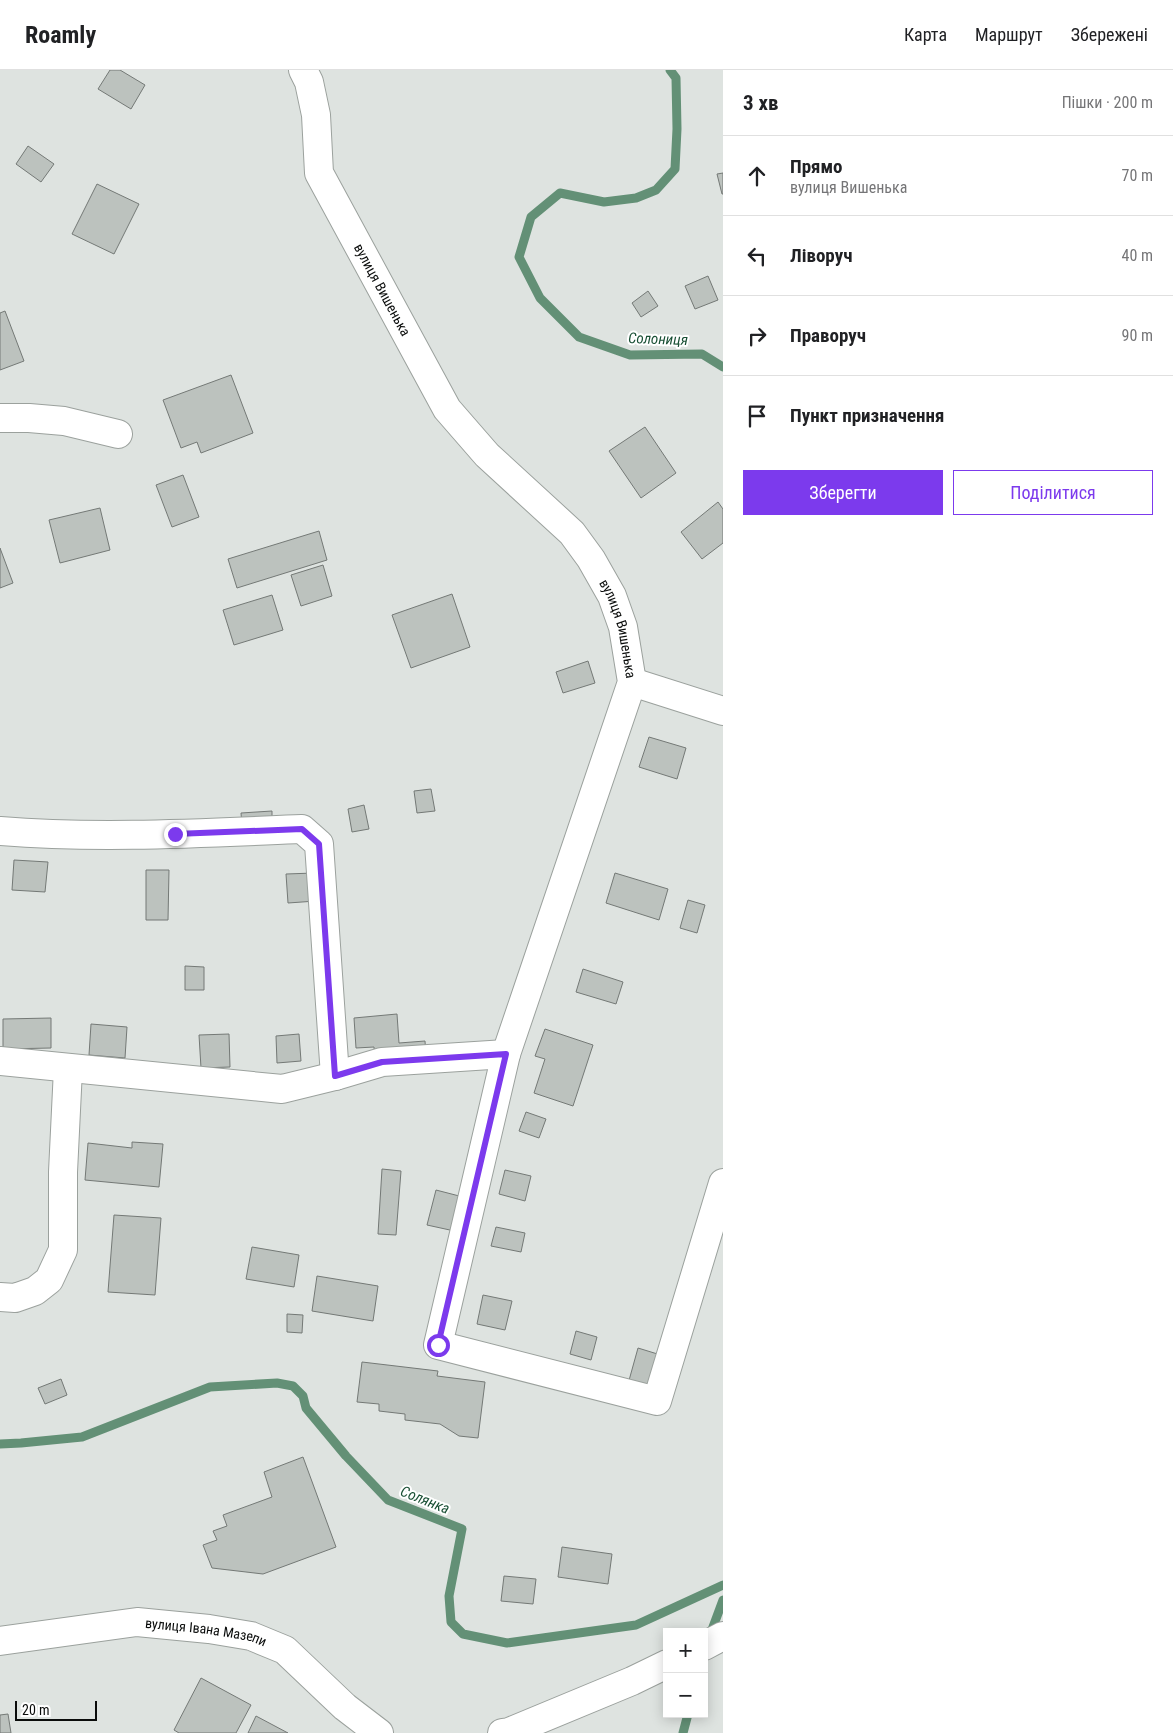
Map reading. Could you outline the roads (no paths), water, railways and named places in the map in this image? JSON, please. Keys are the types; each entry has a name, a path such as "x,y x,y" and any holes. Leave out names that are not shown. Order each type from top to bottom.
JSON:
{"street":[{"name":"вулиця Вишенька","path":"303,70 309,82 316,115 319,173 447,409 487,455 572,533 591,559 612,596 623,626 632,682 506,1054 438,1345 657,1401 723,1183"},
{"path":"0,418 64,421 118,434"},
{"path":"632,682 723,711"},
{"path":"0,831 47,835 175,834 302,829 319,844 335,1076"},
{"path":"0,1061 282,1089 382,1062 506,1054"},
{"path":"0,1297 15,1298 35,1291 49,1280 63,1250 63,1172 68,1069"},
{"name":"вулиця Івана Мазепи","path":"0,1641 137,1622 209,1629 251,1636 285,1650 345,1707 379,1733"},
{"path":"502,1733 632,1681 663,1666"}],"waterway":[{"name":"Солониця","path":"670,70 676,78 677,129 675,169 656,190 636,198 604,202 560,193 531,217 519,257 540,298 579,337 630,355 702,354 723,367"},
{"name":"Солянка","path":"0,1444 82,1437 210,1387 277,1383 293,1386 303,1396 306,1408 346,1456 388,1500 462,1529 449,1596 451,1622 463,1634 507,1643 636,1625 723,1585"},
{"name":"Солониця","path":"710,1635 723,1600"},
{"name":"Солониця","path":"683,1733 687,1718"}]}
